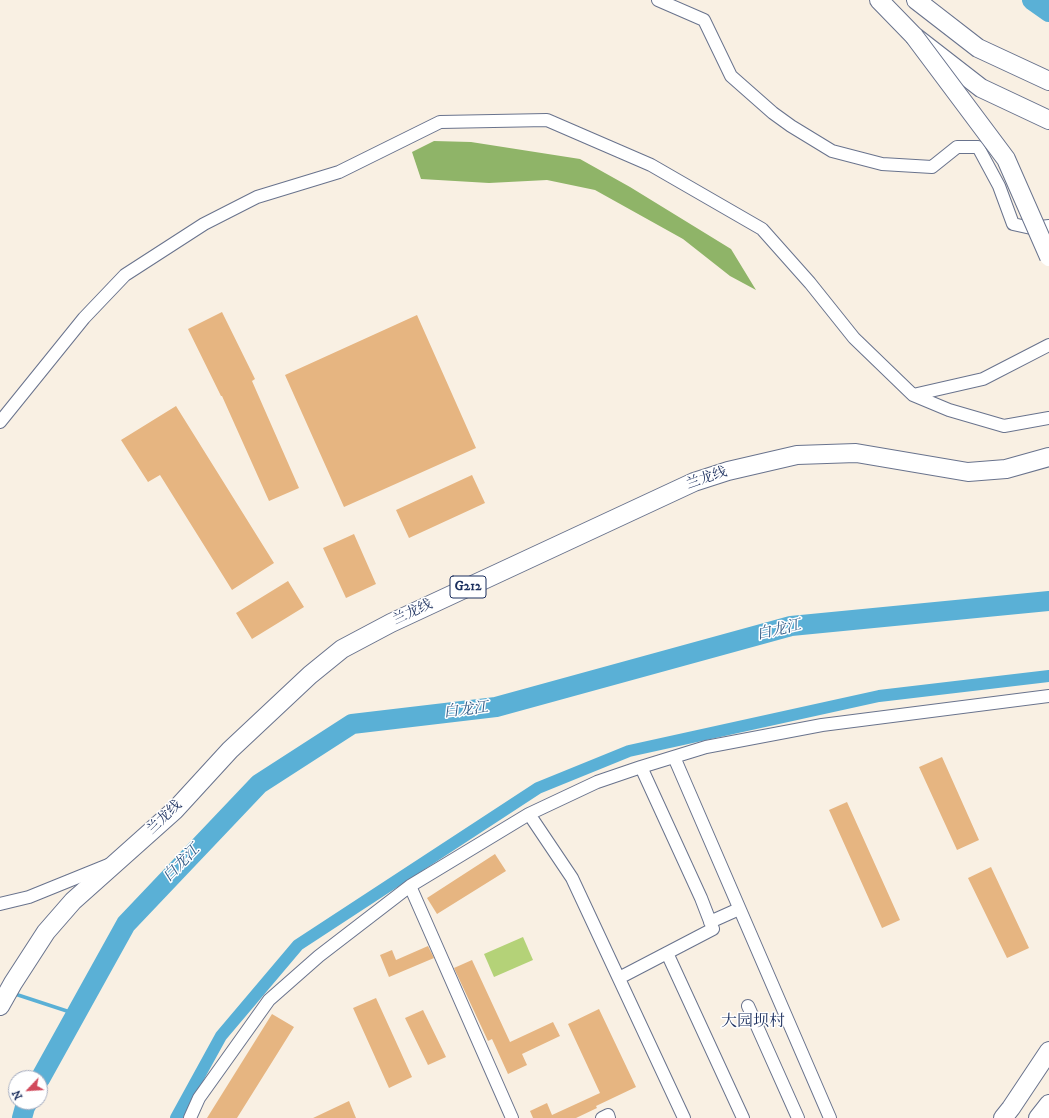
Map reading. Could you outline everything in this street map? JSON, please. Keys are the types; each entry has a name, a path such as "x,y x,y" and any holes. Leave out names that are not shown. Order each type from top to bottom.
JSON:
{"highway":[{"path":"879,0 914,36 1006,159 1049,257"},
{"path":"916,0 978,48 1049,81"},
{"path":"914,36 981,88 1049,120"},
{"name":"兰龙线","path":"1,1004 46,932 73,901 175,810 230,750 310,675 342,649 391,623 694,482 728,471 797,455 856,453 968,472 1006,469 1049,457"},
{"path":"1003,1118 1049,1052"},
{"path":"1038,1118 1049,1104"}],"street":[{"path":"664,1 704,20 731,76 773,113 832,151 882,164 932,167 957,147 978,147 999,186 1013,224 1031,228 1049,226"},
{"path":"0,422 84,318 125,274 204,224 257,197 339,172 440,122 547,120 651,165 762,229 810,283 854,338 912,395 949,410 1004,426 1049,418"},
{"path":"912,395 983,379 1049,345"},
{"path":"190,1118 199,1098 269,1000 319,956 410,886 529,814 597,782 706,747 822,725 1049,696"},
{"path":"674,757 830,1118"},
{"path":"619,978 713,929 701,898 641,767"},
{"path":"529,814 572,878 684,1118"},
{"path":"0,904 29,897 119,860"},
{"path":"410,886 512,1118"},
{"path":"710,922 739,909"},
{"path":"667,953 743,1118"},
{"path":"748,1006 798,1118"},
{"path":"602,1118 608,1115 609,1118"}],"green space":[{"path":"434,141 471,142 580,159 630,187 731,249 756,290 730,276 683,239 595,190 547,180 489,183 421,179 412,152"},
{"path":"523,937 533,960 494,977 484,954"}],"building":[{"path":"222,312 255,379 252,381 299,488 269,501 222,396 188,329"},
{"path":"417,315 476,448 344,507 285,375"},
{"path":"176,406 274,563 232,590 160,475 148,482 121,440"},
{"path":"472,475 485,503 409,538 396,510"},
{"path":"354,534 376,584 346,598 323,548"},
{"path":"288,581 304,607 252,639 236,613"},
{"path":"942,757 979,840 957,850 919,767"},
{"path":"847,802 900,920 882,928 829,810"},
{"path":"495,854 506,871 437,914 427,898"},
{"path":"991,867 1029,948 1007,958 968,878"},
{"path":"428,946 434,958 389,977 380,955 392,950 396,960"},
{"path":"472,960 510,1042 553,1022 560,1036 522,1054 527,1065 508,1074 492,1039 488,1041 454,968"},
{"path":"376,998 412,1077 389,1088 353,1008"},
{"path":"599,1009 636,1087 596,1106 597,1108 576,1118 533,1118 530,1111 547,1103 552,1115 600,1093 568,1024"},
{"path":"423,1010 446,1057 428,1065 405,1018"},
{"path":"272,1014 294,1027 237,1118 207,1118"},
{"path":"349,1101 356,1118 313,1118"}],"waterway":[{"path":"1032,0 1049,12"},
{"name":"白龙江","path":"45,1070 126,924 259,784 352,724 496,707 791,626 1049,601"},
{"path":"176,1118 221,1036 298,945 538,788 629,751 879,696 1049,676"},
{"path":"12,993 76,1014"},
{"name":"白龙江","path":"22,1118 24,1110"}],"district":[{"name":"大园坝村","path":"753,1023"}]}
